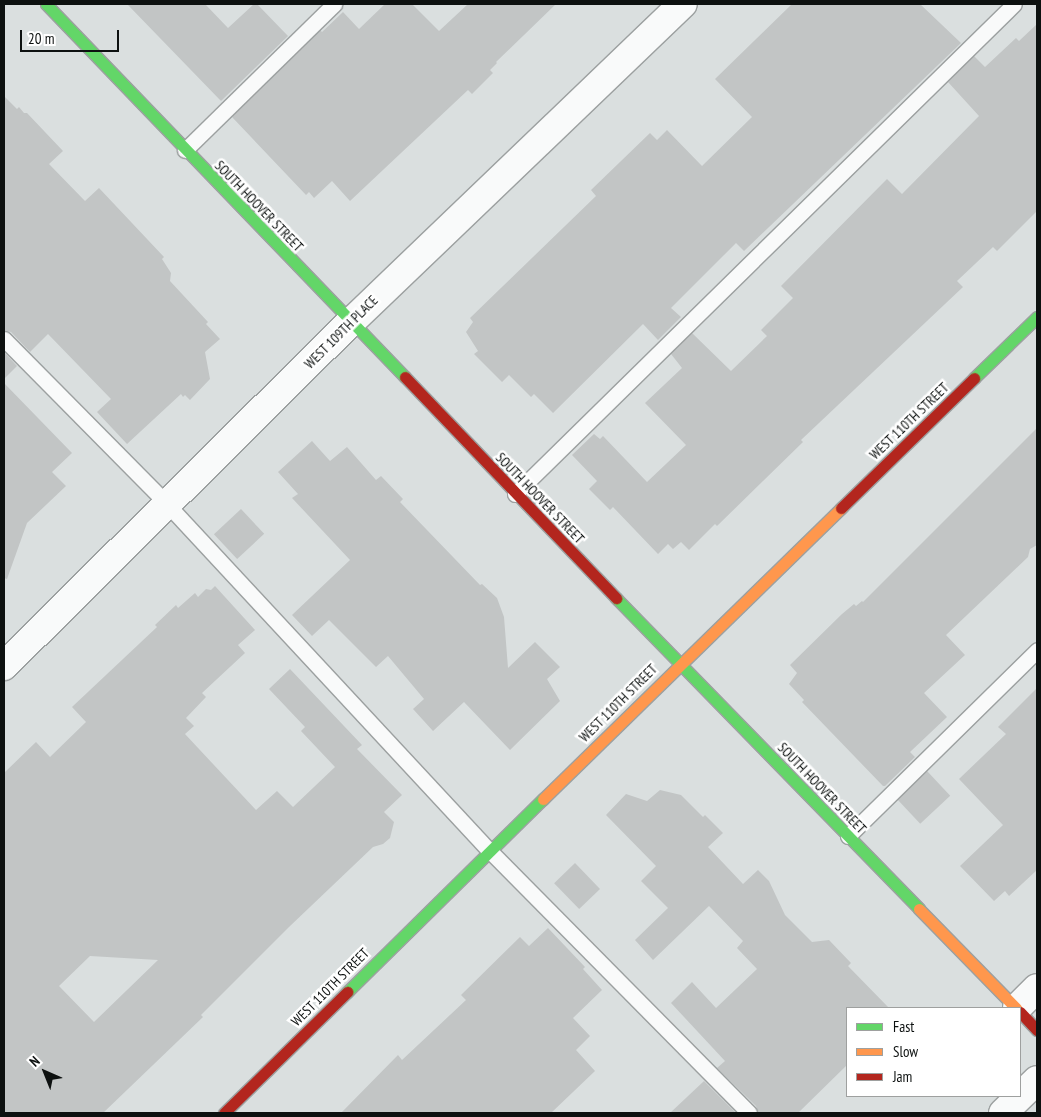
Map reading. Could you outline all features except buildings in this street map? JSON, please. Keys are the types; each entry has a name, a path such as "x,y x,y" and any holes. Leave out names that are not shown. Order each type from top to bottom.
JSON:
{"street":[{"name":"SOUTH HOOVER STREET","path":"46,4 515,494 1016,1007"},
{"name":"WEST 109TH PLACE","path":"4,666 350,323 683,4"},
{"name":"WEST 110TH STREET","path":"224,1113 680,664 1037,317"},
{"path":"1018,1007 1037,988"},
{"path":"1021,1013 1037,1030"},
{"path":"1021,1096 1037,1080"},
{"path":"1003,1113 1019,1097"}],"lane":[{"path":"185,150 334,4"},
{"path":"515,494 1014,4"},
{"path":"4,339 167,504 490,851 749,1113"},
{"path":"848,836 1037,650"}],"traffic: fast":[{"path":"46,4 405,377"},
{"path":"974,378 1037,317"},
{"path":"616,598 919,909"},
{"path":"347,992 543,799"}],"traffic: slow":[{"path":"543,799 841,508"},
{"path":"919,909 1015,1007"}],"traffic: jam":[{"path":"405,377 616,598"},
{"path":"841,508 974,378"},
{"path":"224,1113 347,992"},
{"path":"1021,1013 1037,1030"}]}
